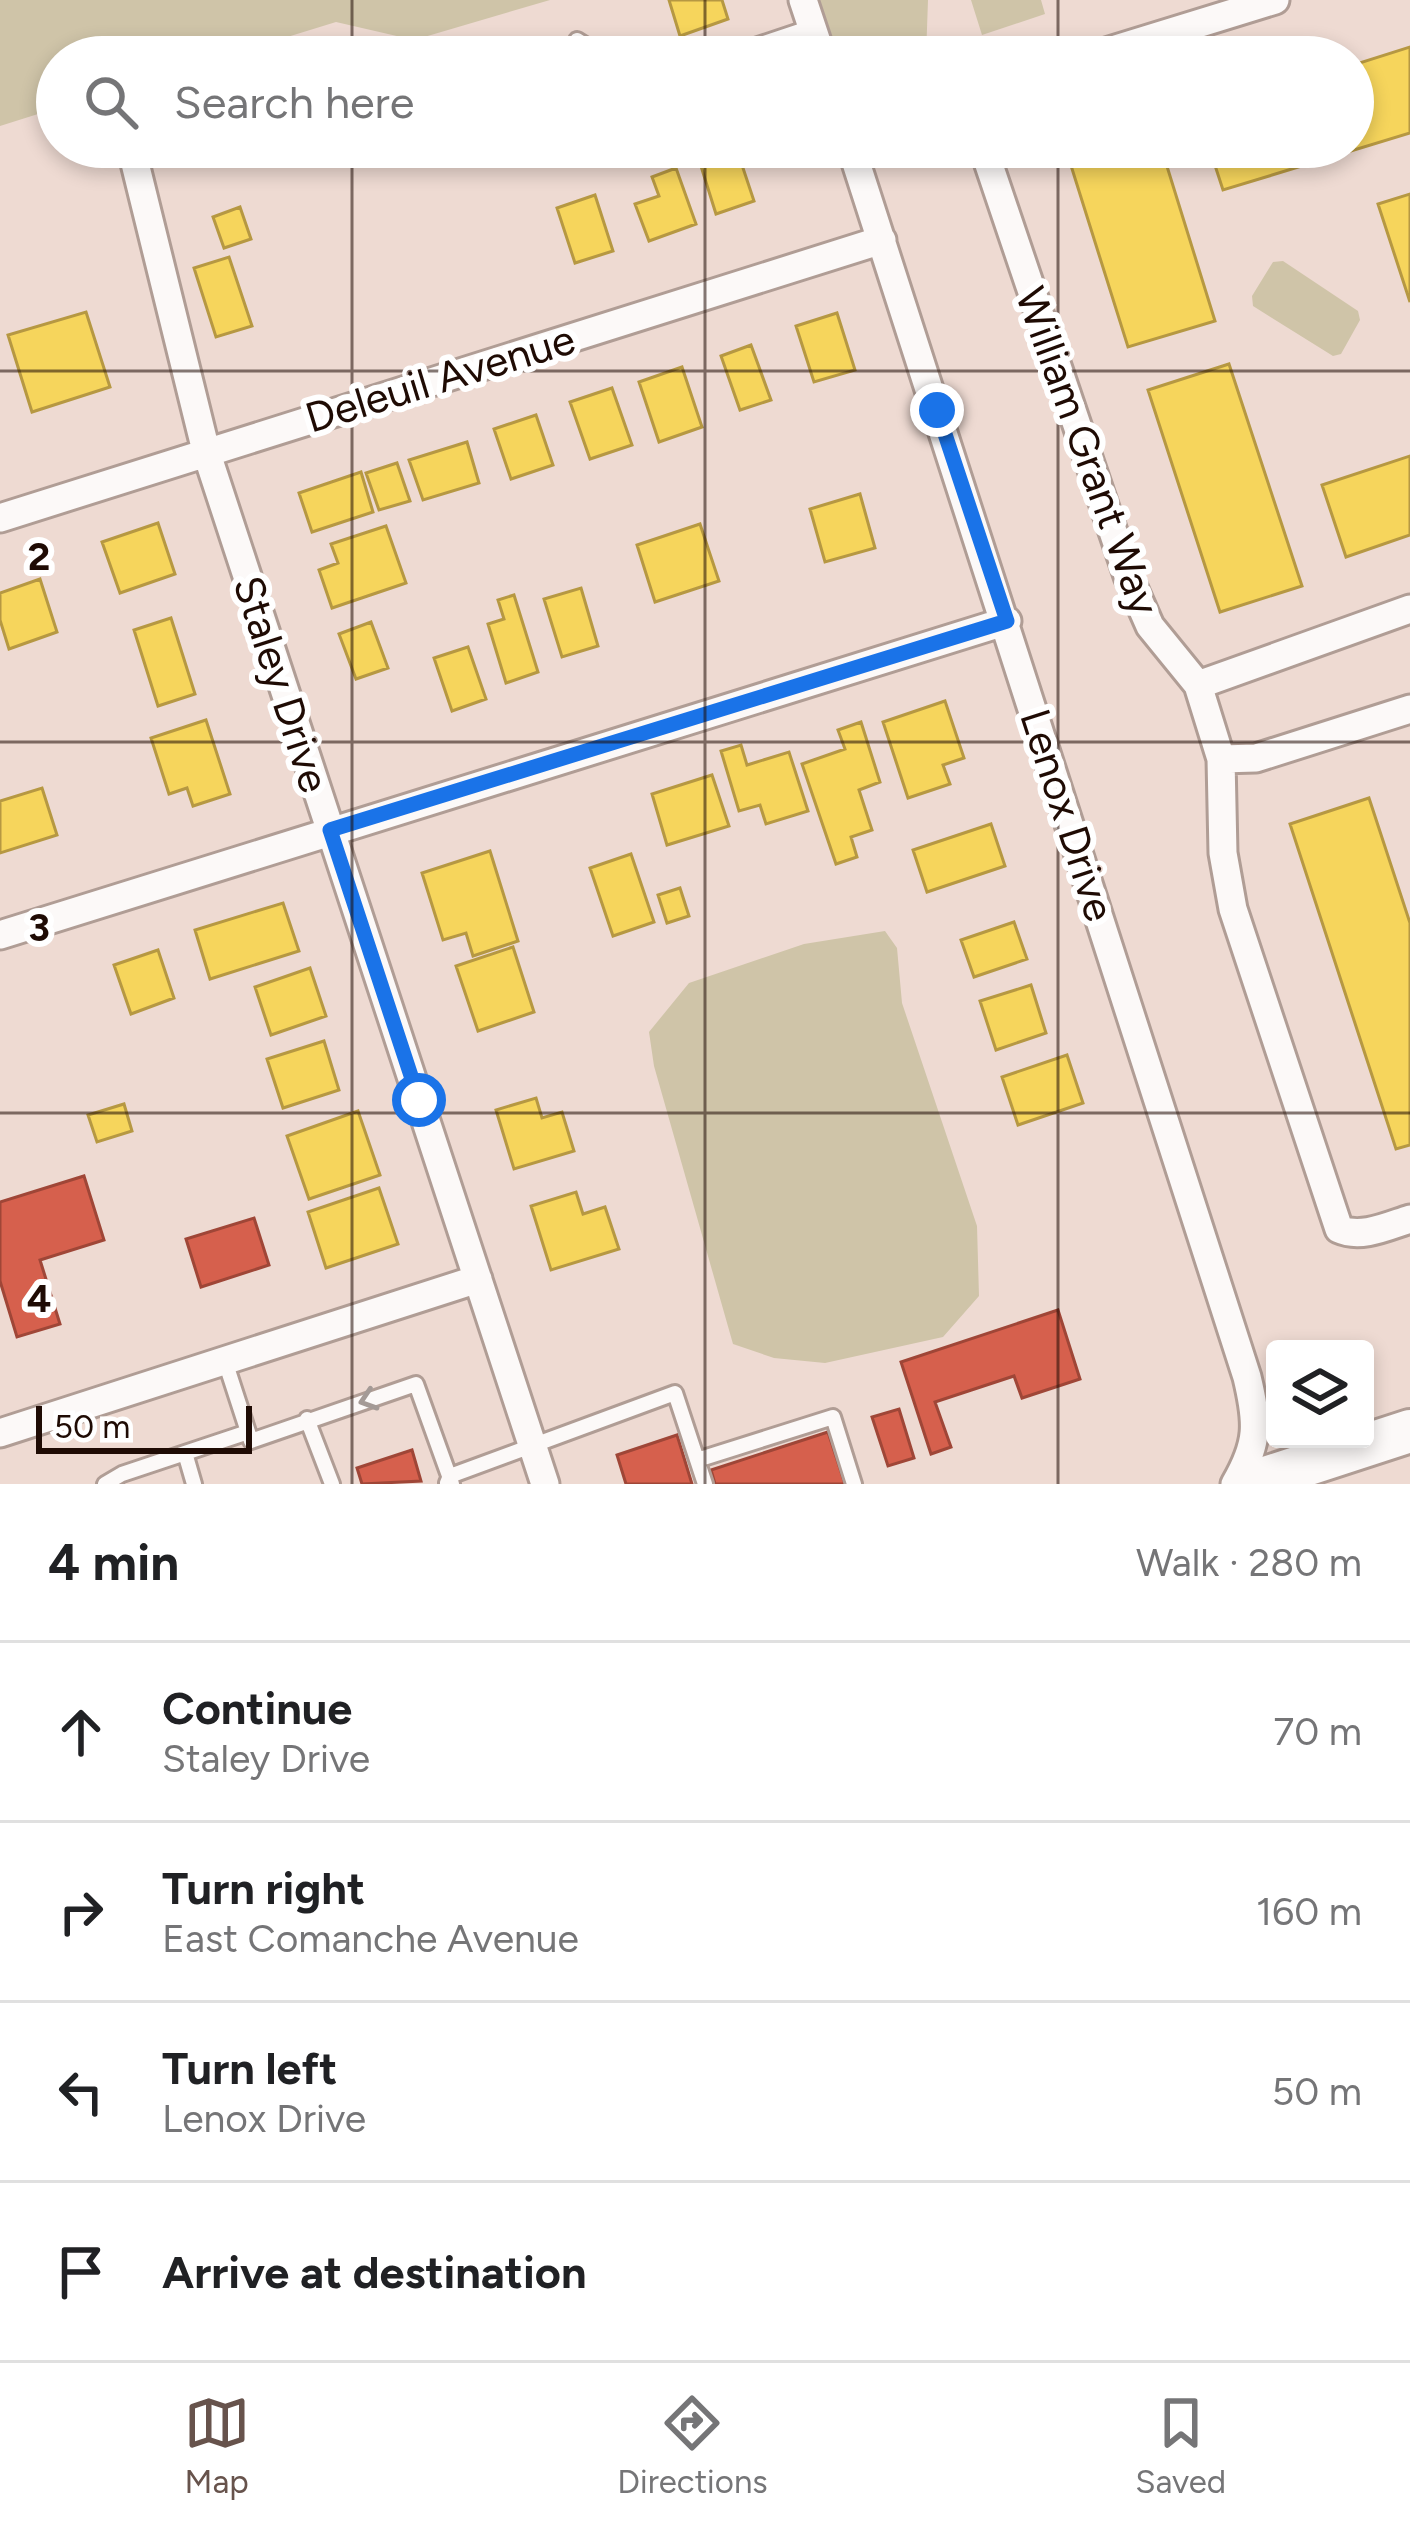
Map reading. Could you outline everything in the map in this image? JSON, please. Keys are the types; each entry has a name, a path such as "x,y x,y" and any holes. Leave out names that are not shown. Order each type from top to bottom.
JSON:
{"main road":[{"path":"1247,1484 1410,1431"}],"street":[{"path":"1158,36 1275,0"},
{"name":"Staley Drive","path":"136,168 206,451 544,1484"},
{"name":"Lenox Drive","path":"858,168 1247,1377 1256,1439 1235,1484"},
{"name":"William Grant Way","path":"989,168 1128,576 1150,626 1198,685 1221,759 1223,854 1234,909 1339,1229 1347,1233 1378,1230 1410,1219"},
{"name":"Deleuil Avenue","path":"0,518 882,240"},
{"path":"1198,685 1410,609"},
{"path":"0,935 1007,621"},
{"path":"1221,759 1256,758 1410,709"},
{"path":"0,1433 478,1280"}],"lane":[{"path":"771,36 807,14"},
{"path":"225,1361 251,1441 416,1384 450,1481 531,1443 675,1394 705,1484"},
{"path":"697,1460 833,1417 854,1484"},
{"path":"307,1419 332,1484"},
{"path":"105,1484 248,1432"},
{"path":"185,1454 194,1484"}],"shaded area":[{"path":"0,0 550,0 428,36 397,36 336,22 290,36 36,36 36,115 0,126"},
{"path":"819,0 928,0 927,36 830,36"},
{"path":"971,0 1041,0 1045,14 982,35"},
{"path":"1283,261 1358,311 1360,320 1341,354 1333,356 1253,306 1252,296 1273,262"},
{"path":"885,931 897,948 902,1003 977,1226 979,1296 943,1337 825,1363 774,1358 733,1344 654,1066 649,1032 689,983 804,944"}],"building: Homes":[{"path":"669,0 722,0 728,19 680,36"},
{"path":"1410,47 1410,133 1374,144 1374,58"},
{"path":"676,168 696,224 649,241 635,204 659,196 652,177"},
{"path":"702,168 743,168 754,201 716,214"},
{"path":"1072,168 1168,168 1215,321 1128,347"},
{"path":"1216,168 1295,168 1223,190"},
{"path":"1410,194 1410,302 1378,204"},
{"path":"595,195 613,251 575,263 557,208"},
{"path":"240,207 251,239 224,248 213,217"},
{"path":"229,257 252,326 216,337 194,268"},
{"path":"86,312 110,387 32,412 8,335"},
{"path":"837,313 855,370 814,382 796,326"},
{"path":"751,345 771,400 740,410 721,356"},
{"path":"1229,364 1302,586 1220,612 1148,390"},
{"path":"682,367 702,427 659,442 639,382"},
{"path":"612,388 632,445 590,459 570,402"},
{"path":"536,415 553,465 511,479 494,429"},
{"path":"467,442 479,483 423,500 409,460"},
{"path":"1410,456 1410,535 1346,557 1322,485"},
{"path":"397,463 410,501 379,510 366,473"},
{"path":"361,472 373,512 312,532 299,493"},
{"path":"860,494 875,548 825,562 810,509"},
{"path":"158,523 175,574 120,593 102,542"},
{"path":"700,524 719,581 655,602 637,545"},
{"path":"386,526 406,583 332,608 319,570 338,563 331,544"},
{"path":"40,579 57,632 9,649 0,620 0,593"},
{"path":"581,588 598,646 562,657 544,599"},
{"path":"514,595 538,672 506,683 488,624 504,619 498,600"},
{"path":"171,618 195,694 158,706 134,630"},
{"path":"371,622 388,668 356,679 339,634"},
{"path":"468,647 486,699 452,711 434,658"},
{"path":"945,701 964,758 943,765 950,784 908,798 883,722"},
{"path":"206,720 230,794 193,806 187,788 169,794 151,738"},
{"path":"861,722 880,782 859,790 872,830 851,837 857,857 836,864 802,764 845,749 838,730"},
{"path":"741,745 747,765 789,752 808,811 766,824 760,805 739,811 721,751"},
{"path":"712,775 729,826 667,845 652,794"},
{"path":"42,788 57,835 0,853 0,801"},
{"path":"1369,798 1410,923 1410,1145 1396,1149 1290,824"},
{"path":"991,824 1005,866 927,892 913,850"},
{"path":"490,851 518,941 473,956 466,933 443,940 422,873"},
{"path":"631,854 654,922 613,936 590,868"},
{"path":"680,888 689,916 667,923 658,895"},
{"path":"283,903 299,951 210,979 195,930"},
{"path":"1014,922 1027,959 974,977 961,940"},
{"path":"513,947 534,1012 478,1031 456,966"},
{"path":"158,950 174,998 131,1014 114,965"},
{"path":"310,968 326,1016 271,1035 255,987"},
{"path":"1031,985 1046,1033 996,1050 980,1001"},
{"path":"324,1041 339,1090 283,1108 267,1059"},
{"path":"1067,1055 1083,1103 1018,1125 1002,1077"},
{"path":"536,1098 542,1118 562,1112 574,1151 514,1169 496,1110"},
{"path":"124,1104 132,1131 97,1142 88,1115"},
{"path":"358,1111 380,1175 309,1199 287,1136"},
{"path":"379,1188 398,1244 326,1268 308,1212"},
{"path":"576,1192 583,1214 605,1207 619,1249 551,1270 531,1206"}],"building: Shops":[{"path":"84,1176 104,1240 40,1260 60,1324 17,1337 0,1281 0,1202"},
{"path":"254,1218 269,1265 201,1287 186,1239"},
{"path":"1058,1310 1080,1379 1022,1398 1014,1376 935,1402 951,1447 931,1454 901,1362"},
{"path":"899,1409 914,1458 888,1466 872,1417"},
{"path":"828,1432 845,1484 715,1484 711,1470"},
{"path":"677,1435 692,1484 626,1484 617,1455"},
{"path":"412,1450 421,1481 362,1484 357,1468"}],"route":[{"path":"419,1100 330,830 1007,621 937,410"}]}
